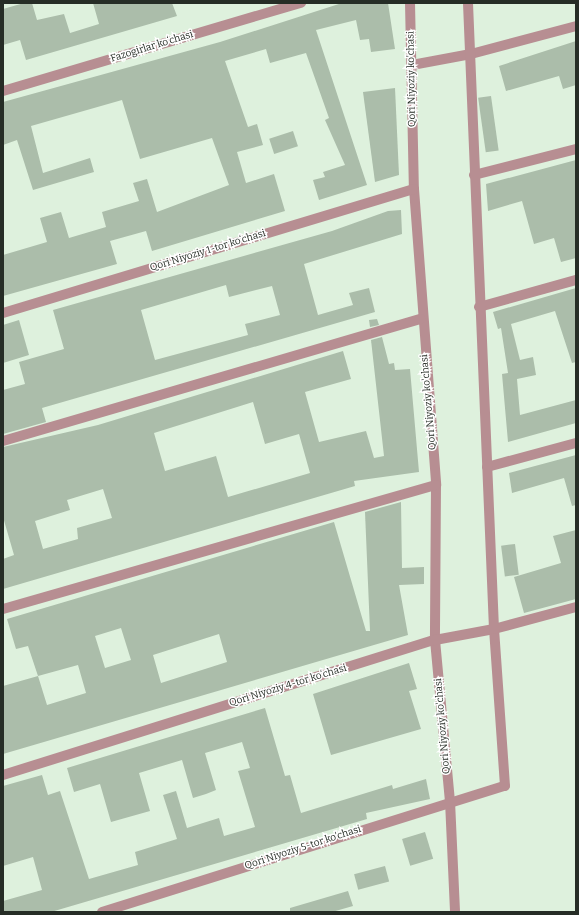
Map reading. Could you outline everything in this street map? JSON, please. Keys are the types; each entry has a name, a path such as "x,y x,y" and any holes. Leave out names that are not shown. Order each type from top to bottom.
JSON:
{"street":[{"name":"Fazogirlar koʻchasi","path":"3,92 300,3"},
{"name":"Qori Niyoziy ko'chasi","path":"410,3 414,189 421,319 436,485 435,640 450,801 455,912"},
{"path":"468,3 479,307 494,629"},
{"path":"412,65 471,54 576,26"},
{"path":"474,175 576,149"},
{"name":"Qori Niyoziy 1-tor koʻchasi","path":"3,314 414,189"},
{"path":"479,307 576,280"},
{"path":"3,441 421,319"},
{"path":"487,468 576,443"},
{"path":"3,609 436,485"},
{"name":"Qori Niyoziy 4-tor koʻchasi","path":"3,775 435,640 494,629 576,606"},
{"name":"Qori Niyoziy 5-tor ko'chasi","path":"102,912 450,801 505,786 494,629"}],"building":[{"path":"24,3 32,3 37,20 64,14 70,33 99,24 93,3 172,3 177,16 26,60 20,40 3,45 3,9"},
{"path":"342,3 388,3 395,49 371,52 369,39 360,40 356,20 316,30 367,185 319,200 313,180 325,177 323,172 345,165 325,120 329,118 306,53 270,63 266,49 225,61 248,127 257,124 263,145 237,152 246,183 274,174 285,211 152,251 146,231 110,241 117,264 3,296 3,255 47,242 40,218 61,212 69,238 106,227 102,212 139,201 133,183 147,179 157,212 229,185 212,138 140,159 122,100 31,126 43,173 90,158 94,172 33,190 17,140 3,145 3,102 220,42"},
{"path":"576,41 576,85 563,89 559,76 506,91 499,66"},
{"path":"395,88 399,175 375,182 363,92"},
{"path":"491,96 499,150 486,152 478,98"},
{"path":"293,131 298,146 274,154 269,139"},
{"path":"576,160 576,258 561,262 554,238 534,244 522,201 488,211 486,184"},
{"path":"401,210 402,234 304,264 318,315 353,305 349,293 369,288 375,312 42,408 46,422 3,434 3,390 25,384 19,362 64,349 53,310 332,231 388,211","holes":["226,285 229,297 272,286 280,315 245,324 248,335 155,360 141,310"]},
{"path":"576,288 576,362 572,363 555,311 511,324 520,360 533,357 536,375 517,379 520,415 576,400 576,423 508,442 502,374 508,373 501,328 498,329 493,312"},
{"path":"377,319 379,325 370,327 369,320"},
{"path":"19,320 29,355 3,363 3,325"},
{"path":"382,337 389,364 394,363 395,370 410,369 419,472 354,481 355,486 3,589 3,559 14,555 3,517 3,447 98,425 343,351 351,379 305,392 319,442 366,431 374,458 384,456 371,340","holes":["253,402 265,444 299,434 310,473 228,497 216,456 165,471 154,433","103,489 112,518 77,528 78,539 43,549 35,521 70,510 67,500"]},
{"path":"576,455 576,505 572,506 564,478 512,493 509,473"},
{"path":"401,502 402,568 424,567 424,584 399,585 408,635 3,754 3,686 38,676 28,646 16,649 7,619 334,522 366,631 370,631 365,512","holes":["121,628 131,660 105,668 95,636","219,634 227,662 161,683 153,655","78,665 86,693 47,705 38,676"]},
{"path":"576,530 576,599 524,613 514,577 561,563 553,536"},
{"path":"515,544 519,575 505,576 501,546"},
{"path":"409,663 417,689 409,691 421,729 331,755 313,694"},
{"path":"265,708 285,776 290,775 301,813 392,785 393,789 426,779 430,799 366,813 367,819 51,912 3,912 3,901 42,890 33,857 3,866 3,786 42,775 48,795 60,791 89,879 138,865 135,852 177,839 163,795 176,791 187,828 219,818 224,836 255,827 238,771 250,768 242,742 205,753 216,790 193,798 182,760 139,773 150,811 111,822 100,784 74,792 67,768"},
{"path":"425,832 433,859 410,866 402,839"},
{"path":"385,866 389,881 358,890 354,874"},
{"path":"348,891 353,906 332,912 290,912 290,908"}]}
